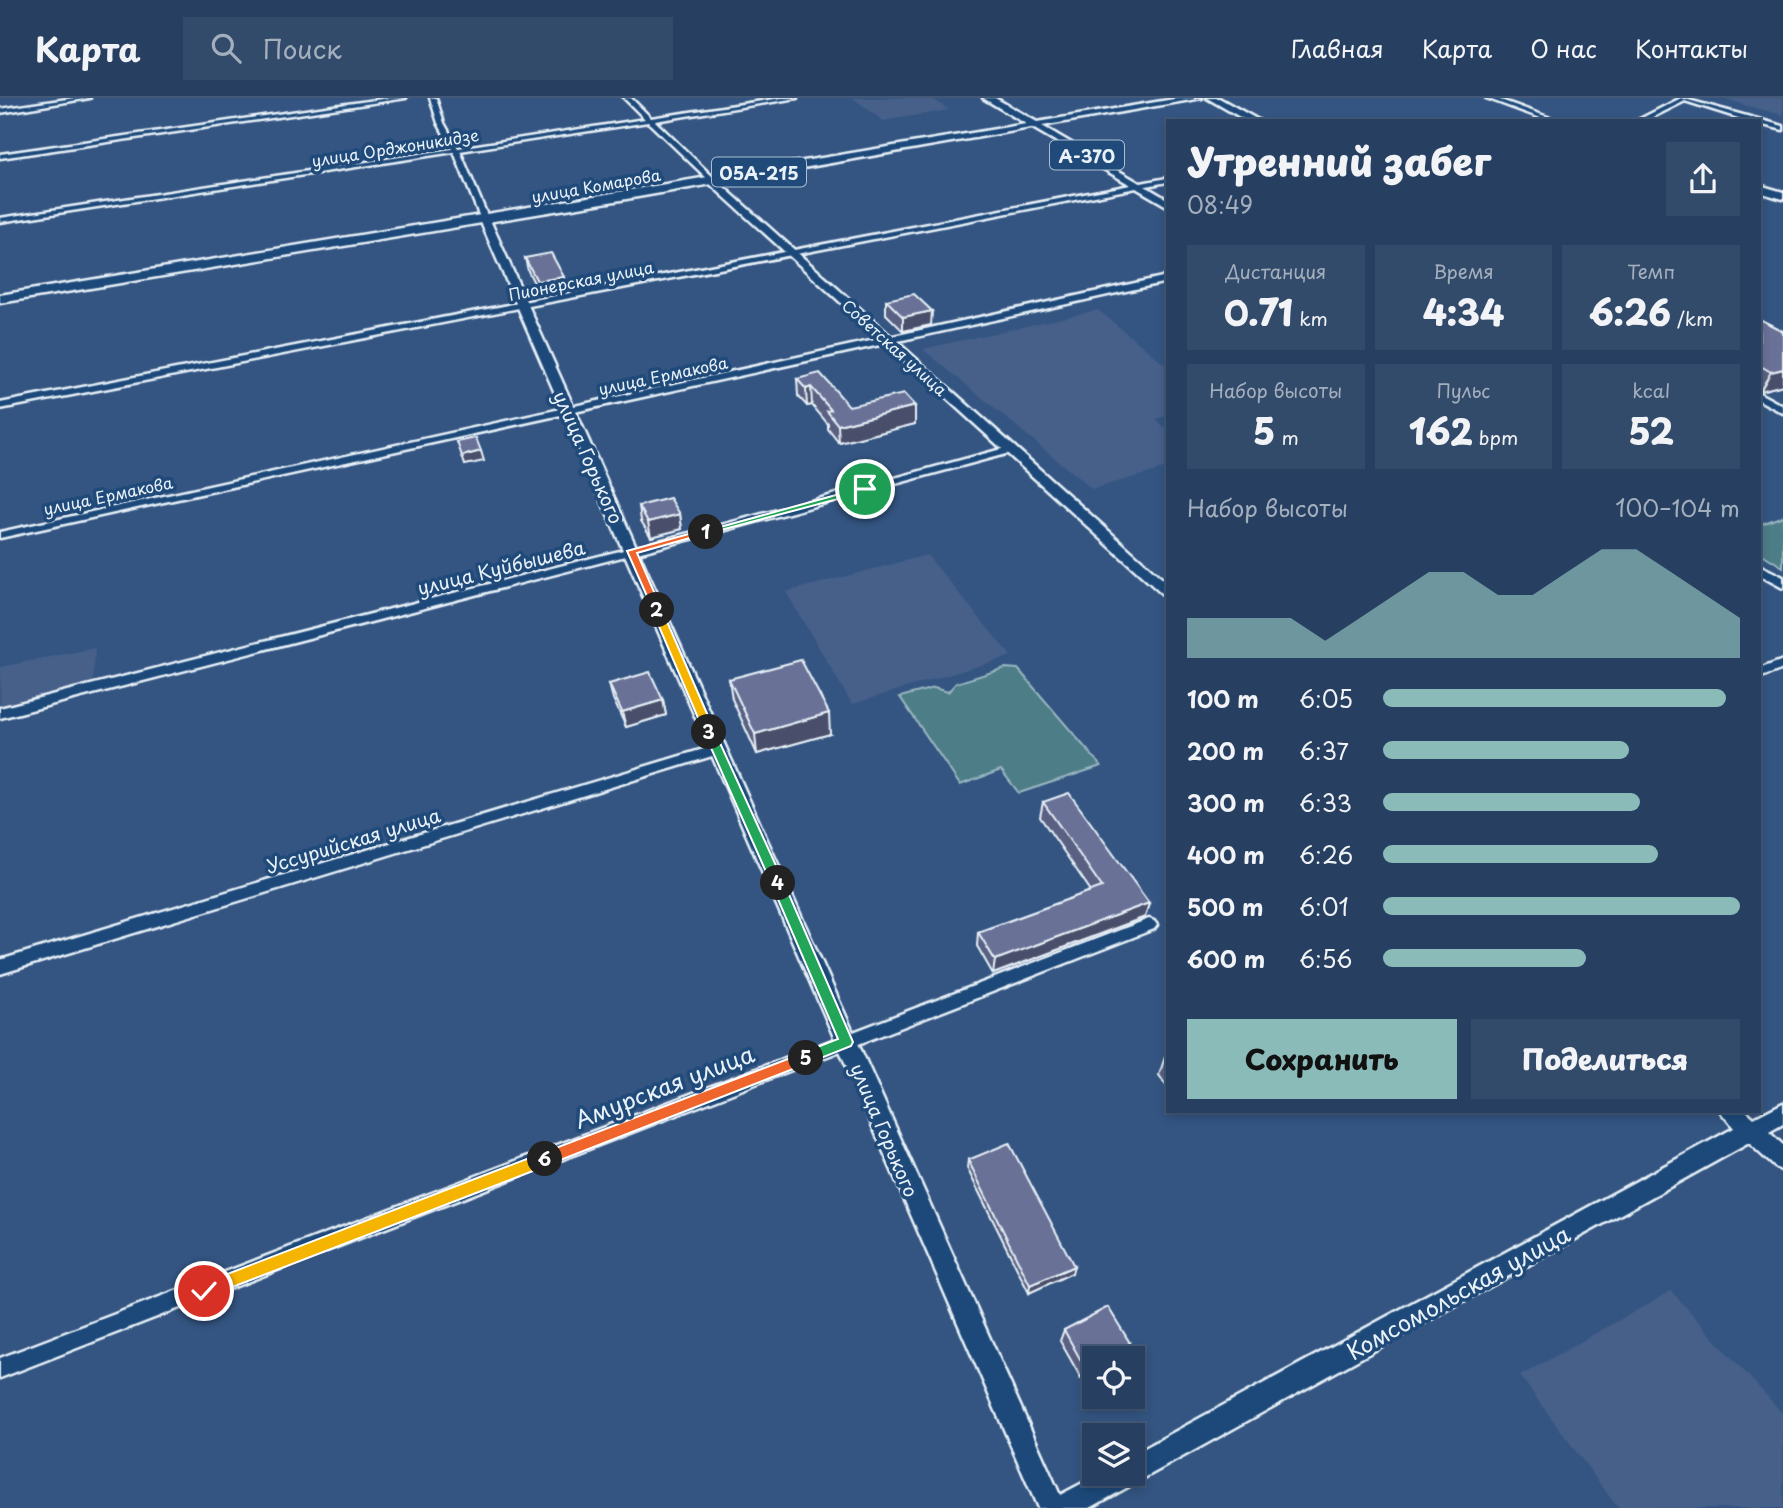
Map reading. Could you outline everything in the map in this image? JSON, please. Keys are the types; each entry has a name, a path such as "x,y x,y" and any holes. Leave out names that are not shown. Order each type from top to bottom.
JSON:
{"highway":[{"name":"А-370","path":"988,98 1034,125"},
{"name":"улица Комарова","path":"0,299 485,220 1197,98"},
{"path":"1212,98 1251,119"},
{"path":"1761,189 1783,196"}],"main road":[{"name":"А-370","path":"1034,125 1166,202"},
{"name":"Советская улица","path":"712,181 1166,591"},
{"name":"улица Горького","path":"485,220 1052,1508"},
{"path":"1761,570 1783,583"},
{"path":"1733,1113 1783,1160"},
{"name":"Комсомольская улица","path":"1145,1463 1783,1113"},
{"path":"1063,1508 1104,1486"}],"street":[{"path":"0,111 87,98"},
{"path":"0,156 403,98"},
{"name":"улица Горького","path":"433,98 441,123 457,152 485,220"},
{"name":"Советская улица","path":"627,98 712,181"},
{"name":"улица Орджоникидзе","path":"0,220 457,152 794,98"},
{"path":"1489,98 1549,119"},
{"path":"1643,119 1684,99 1750,119"},
{"path":"1761,122 1783,128"},
{"name":"Пионерская улица","path":"0,405 1166,180"},
{"name":"улица Ермакова","path":"0,535 1166,279"},
{"path":"1761,397 1783,410"},
{"name":"улица Куйбышева","path":"0,713 632,551 1009,450"},
{"path":"1761,673 1783,664"},
{"name":"Уссурийская улица","path":"0,967 717,750"},
{"name":"Амурская улица","path":"0,1368 1149,925"}],"shaded area":[{"path":"853,98 931,98 949,110 883,121"},
{"path":"1723,98 1783,98 1783,115 1748,106"},
{"path":"1098,310 1166,365 1166,416 1156,419 1166,429 1166,468 1092,489 923,349"},
{"path":"927,555 1011,656 852,704 786,592"},
{"path":"95,648 93,684 0,708 1,667"},
{"path":"1671,1291 1783,1414 1783,1508 1618,1508 1520,1376"}],"green space":[{"path":"1783,516 1783,567 1761,553 1761,524"},
{"path":"1005,668 1018,669 1101,766 1019,793 1001,770 960,785 900,697 934,688 948,692 956,683"}],"building":[{"path":"551,253 564,277 537,281 525,258"},
{"path":"914,294 932,311 903,317 886,300"},
{"path":"1761,320 1783,331 1783,369 1771,372 1761,366"},
{"path":"820,373 849,406 904,394 915,406 838,425 827,411 831,410 811,387 806,389 797,379"},
{"path":"476,438 481,451 462,456 457,442"},
{"path":"670,498 680,514 648,522 639,506"},
{"path":"801,660 829,713 755,734 729,679"},
{"path":"650,672 663,700 622,712 609,684"},
{"path":"1069,793 1149,903 995,960 978,932 1102,887 1043,802"},
{"path":"1009,1143 1074,1266 1030,1285 968,1160"},
{"path":"1108,1307 1130,1343 1125,1346 1082,1346 1082,1363 1064,1330"}],"route":[{"path":"204,1291 846,1042 632,551 865,489"}]}
